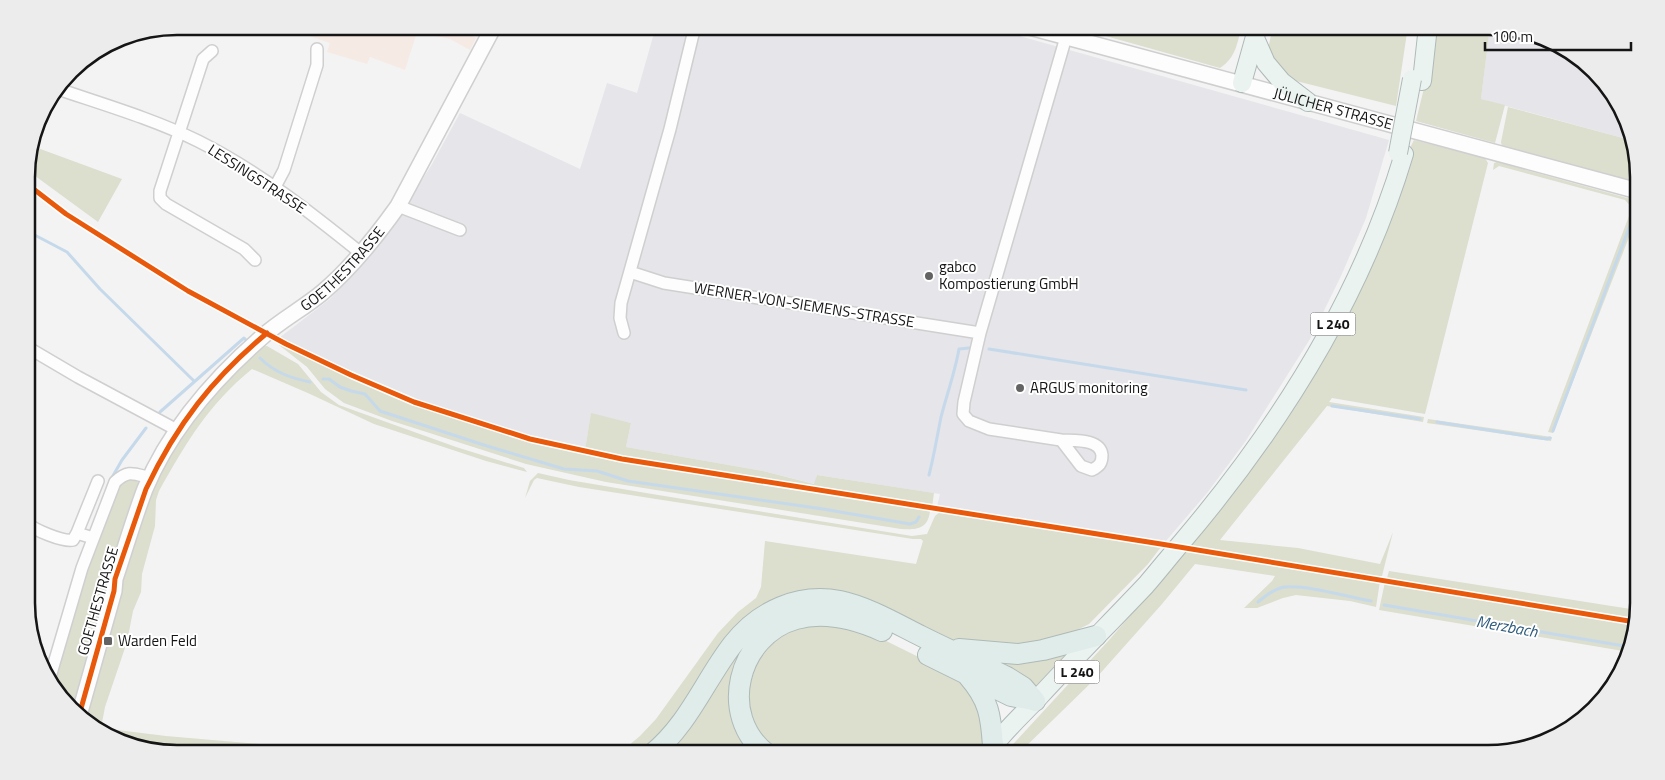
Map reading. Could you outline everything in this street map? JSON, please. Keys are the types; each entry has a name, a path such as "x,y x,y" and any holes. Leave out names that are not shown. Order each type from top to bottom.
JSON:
{"highway":[{"path":"662,745 683,722 713,672 745,630 766,613 787,604 804,600 821,599 850,604 888,620 1007,677 1023,687 1035,701"},
{"path":"758,745 746,728 741,714 738,700 742,672 748,657 758,643 776,628 794,619 823,616 852,620 881,631 1011,696 1035,701"},
{"path":"944,648 1018,654 1043,650 1096,636"},
{"path":"965,673 980,692 989,709 993,745"}],"main road":[{"path":"1242,84 1255,35"},
{"path":"1257,35 1266,63 1282,82 1308,102"},
{"name":"L 240","path":"1417,80 1418,35"},
{"name":"L 240","path":"998,745 1035,701 1147,584 1234,479 1289,400 1322,345 1368,255 1391,198 1426,35"},
{"name":"L 240","path":"999,745 1117,628 1147,584"}],"street":[{"name":"GOETHESTRASSE","path":"81,707 124,551 151,478 177,430 208,389 222,374 267,332 323,292 362,254 398,206 489,35"},
{"path":"624,333 620,318 621,310 670,129 693,35"},
{"name":"JÜLICHER STRASSE","path":"1062,35 1630,190"},
{"path":"1060,440 989,429 969,421 962,414 980,333 1066,36"},
{"path":"275,187 284,170 317,65 317,49"},
{"path":"212,51 203,59 160,190 160,198 166,204 244,249 255,260"},
{"name":"LESSINGSTRASSE","path":"64,91 136,115 178,132 244,167 275,187 362,254"},
{"path":"398,206 460,230"},
{"name":"WERNER-VON-SIEMENS-STRASSE","path":"630,272 664,283 980,333"},
{"path":"35,352 177,430"},
{"name":"GOETHESTRASSE","path":"52,670 75,590 115,482 124,474 129,473 151,478"},
{"path":"35,529 69,541 73,540 98,481"},
{"path":"77,533 93,538"}],"shaded area":[{"path":"307,35 416,35 405,70 370,57 367,64 327,52 330,43"},
{"path":"431,35 471,35 476,38 470,50 450,39"},
{"path":"653,35 1016,35 1389,140 1366,218 1341,276 1310,339 1245,442 1207,493 1165,542 937,507 940,494 817,475 815,484 763,471 626,447 631,423 591,414 585,450 480,422 413,399 279,338 330,299 380,245 431,166 460,113 580,169 607,83 637,93"},
{"path":"1489,35 1507,36 1525,40 1559,54 1588,77 1611,106 1624,138 1481,99"}],"green space":[{"path":"1102,35 1240,35 1233,55 1220,68"},
{"path":"1271,35 1407,35 1396,106 1288,79 1274,65 1268,49"},
{"path":"1432,35 1489,35 1481,99 1505,105 1495,143 1416,121 1424,88"},
{"path":"1508,107 1624,139 1629,158 1630,183 1502,147 1501,142"},
{"path":"1414,140 1485,158 1488,163 1425,414 1332,398 1329,402 1424,417 1423,422 1327,406 1220,540 1298,548 1380,564 1393,532 1382,576 1190,546 1247,474 1288,414"},
{"path":"38,148 122,179 98,222 35,176"},
{"path":"1497,162 1630,199 1630,206 1625,200 1499,166 1493,170 1494,163"},
{"path":"1630,213 1630,235 1553,433 1548,432"},
{"path":"279,345 288,346 394,396 536,442 627,462 920,508 930,511 929,517 927,522 921,527 901,529 606,482 526,464 392,421 344,403 325,389 307,367"},
{"path":"267,346 298,364 321,392 339,405 456,447 524,468 527,472 486,461 374,424 252,369 210,411 189,441 159,491 156,500 155,526 142,574 141,592 133,611 127,642 105,707 102,723 87,712 96,669 142,515 166,459 200,406 259,347"},
{"path":"591,413 631,423 626,447 763,471 814,484 817,475 934,493 932,507 585,450"},
{"path":"1428,419 1552,437 1551,441 1427,423"},
{"path":"538,473 652,494 912,536 927,534 935,516 940,512 1161,547 1148,564 1089,624 1051,643 976,647 772,600 758,607 736,626 681,709 650,745 629,745 656,719 718,633 738,612 756,598 761,587 765,541 916,564 923,541 921,539 579,487 537,478 534,480 525,498 530,481"},
{"path":"124,479 136,479 139,484 111,562 109,584 76,702 55,676 80,584 118,485"},
{"path":"1187,550 1380,581 1376,607 1350,601 1296,595 1257,608 1244,608 1275,576 1195,564 1097,677 1027,745 1012,745 1110,639"},
{"path":"1389,571 1630,609 1630,612 1629,618 1387,578"},
{"path":"1385,582 1628,623 1621,651 1379,610"},
{"path":"807,603 824,604 855,611 885,623 1015,686 1013,691 868,621 836,612 807,612 779,620 767,628 747,649 740,662 734,687 734,699 739,721 751,745 669,745 689,719 724,661 737,644 753,628 771,615 784,609"},
{"path":"809,622 870,633 949,672 964,683 980,706 983,743 982,745 765,745 743,702 759,650 771,637"},
{"path":"1071,649 1035,687 984,661 1017,661"},
{"path":"114,730 272,745 158,744 140,740"}],"waterway":[{"path":"1553,431 1630,225"},
{"path":"35,235 67,252 100,289 194,381"},
{"path":"160,412 244,338 246,340"},
{"path":"929,475 941,417 959,349 969,348"},
{"path":"989,349 1246,390"},
{"path":"260,358 283,374 310,382"},
{"path":"323,379 329,379 340,387 365,394 380,411 564,469 597,471 628,481 823,509 910,524 916,522 919,517"},
{"path":"1332,406 1420,419"},
{"path":"1437,422 1532,437 1550,438"},
{"path":"110,481 122,460 146,428"},
{"name":"Merzbach","path":"1258,602 1267,595 1285,587 1316,589 1371,601"},
{"name":"Merzbach","path":"1384,605 1623,646"}],"cycle path":[{"path":"35,190 66,214 188,291 286,344 414,402 530,439 622,459 1161,544 1629,621"},
{"path":"81,707 114,591 115,579 146,489 170,444 197,404 229,368 267,333"}],"place":[{"name":"gabco Kompostierung GmbH","path":"929,276"},
{"name":"ARGUS monitoring","path":"1020,388"},
{"name":"Warden Feld","path":"108,641"}]}
